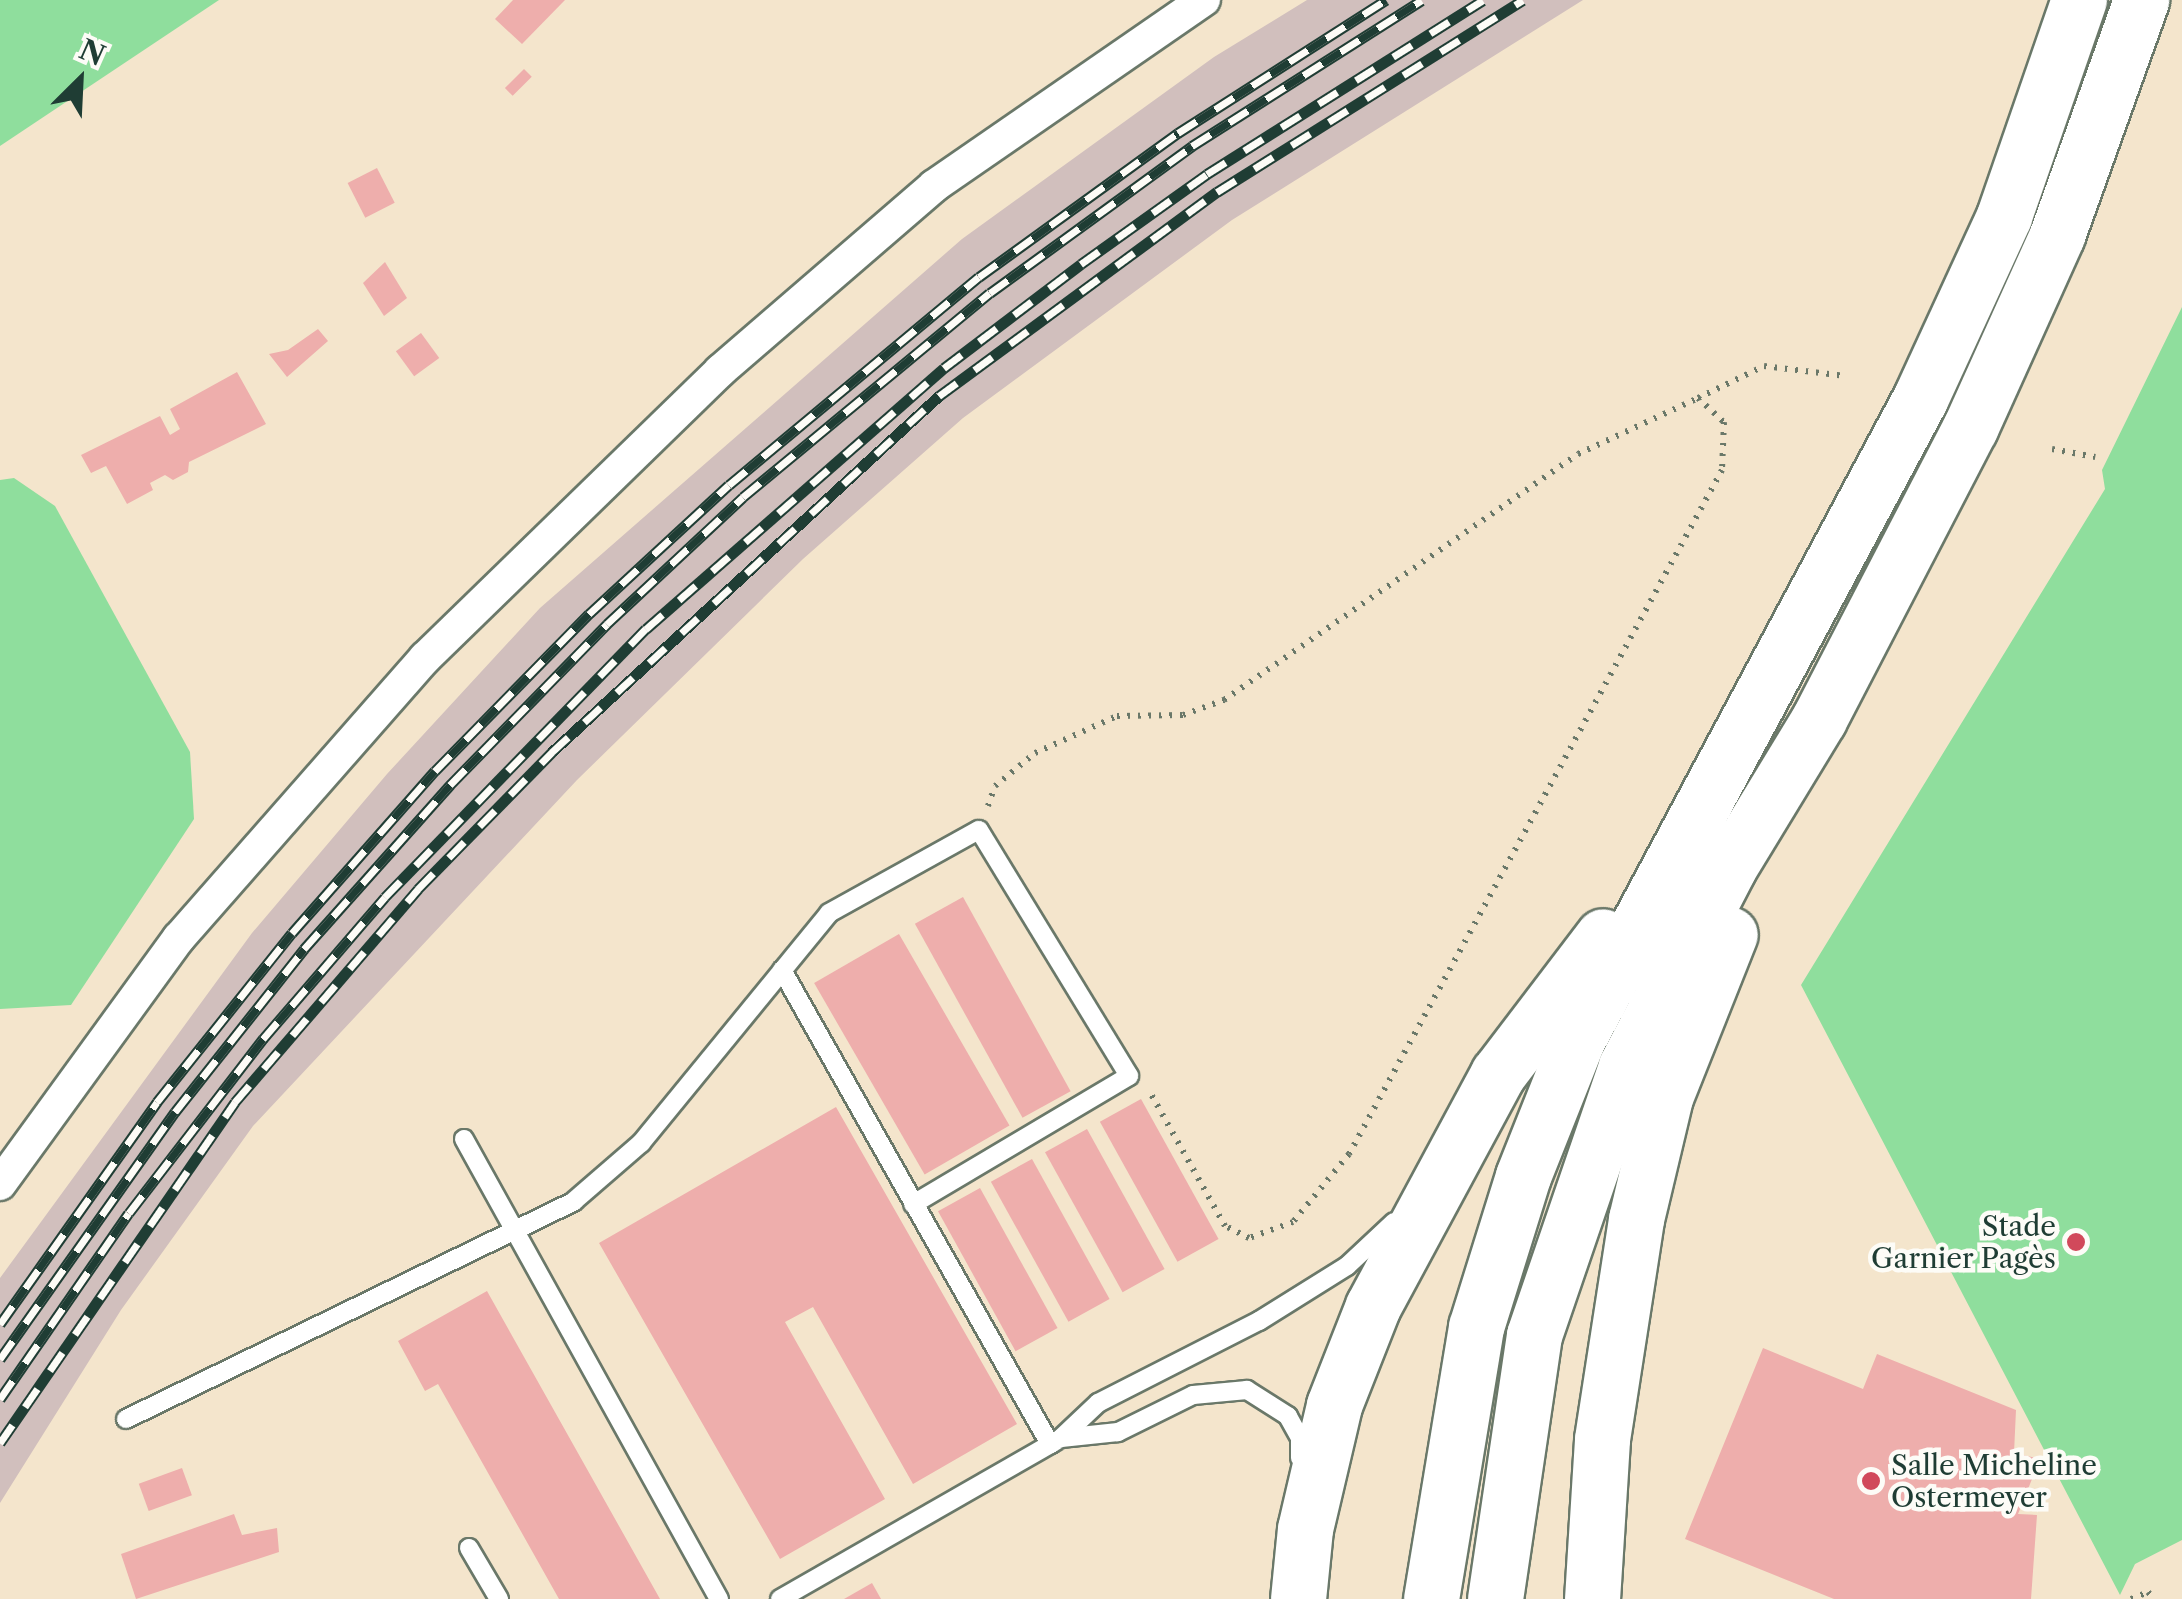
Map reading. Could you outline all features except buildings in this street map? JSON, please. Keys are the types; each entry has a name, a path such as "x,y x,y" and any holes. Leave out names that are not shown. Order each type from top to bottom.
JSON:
{"highway":[{"path":"1431,1599 1476,1328 1524,1176 1578,1040 1693,818 1920,399 2004,216 2079,0"},
{"path":"1495,1599 1534,1335 1577,1198 1626,1066 1729,867 1819,719 1970,428 2057,236 2142,0"},
{"path":"1592,1599 1602,1439 1636,1219 1664,1098 1819,719"},
{"path":"1298,1599 1304,1529 1334,1405 1373,1306 1498,1074 1693,818"}],"street":[{"path":"0,1184 179,938 425,658 720,371 934,186 1204,0"}],"lane":[{"path":"126,1420 574,1201 640,1144 828,913 979,830 1129,1076 913,1204"},
{"path":"782,970 913,1204 1055,1441"},
{"path":"780,1599 1055,1441 1098,1403 1259,1321 1347,1266 1388,1228 1468,1127"},
{"path":"464,1139 719,1599"},
{"path":"1055,1441 1118,1432 1177,1402 1222,1390 1268,1400 1300,1438 1288,1599"},
{"path":"469,1548 499,1599"}],"path":[{"path":"979,830 995,786 1036,753 1117,716 1183,715 1224,700 1578,454 1764,366 1844,376"},
{"path":"1129,1076 1147,1086 1225,1226 1249,1238 1293,1222 1349,1154 1722,470 1724,422 1698,398"},
{"path":"2052,449 2095,457"},
{"path":"2132,1599 2148,1592 2154,1599"}],"shaded area":[{"path":"1307,0 1583,0 1232,220 963,418 803,559 577,780 253,1126 121,1310 0,1503 0,1278 252,933 387,774 540,608 962,239 1214,57"}],"green space":[{"path":"0,0 219,0 0,146"},
{"path":"2182,307 2182,1540 2135,1564 2120,1595 1801,985 2105,489 2102,470"},
{"path":"14,478 55,506 190,752 194,819 71,1005 0,1009 0,480"}],"railway":[{"path":"0,1324 157,1102 292,933 435,771 589,614 729,485 979,277 1178,133 1386,0"},
{"path":"0,1359 175,1112 304,949 450,785 607,624 743,497 990,293 1192,146 1422,0"},
{"path":"0,1399 129,1213 263,1039 385,897 646,629 944,368 1081,264 1207,174 1483,0"},
{"path":"0,1443 235,1102 418,889 552,752 939,396 1217,192 1523,0"}],"place":[{"name":"Stade Garnier Pagès","path":"2076,1242"},
{"name":"Salle Micheline Ostermeyer","path":"1871,1481"}]}
